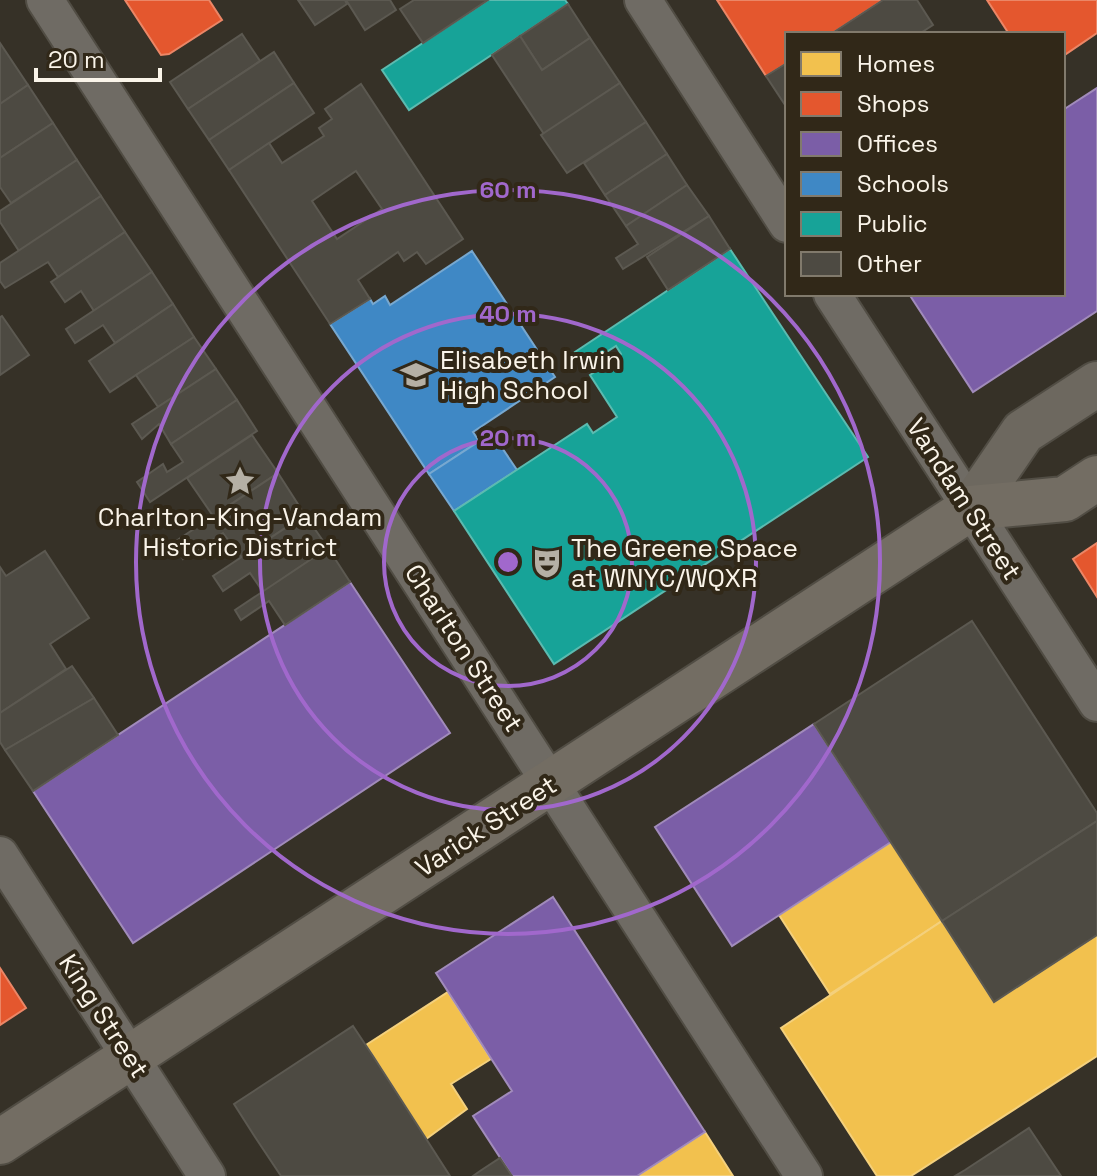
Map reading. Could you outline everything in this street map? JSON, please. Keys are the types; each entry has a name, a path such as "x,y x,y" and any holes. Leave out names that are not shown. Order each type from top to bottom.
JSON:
{"main road":[{"name":"Varick Street","path":"0,1142 971,508 1023,432 1097,384"},
{"name":"Varick Street","path":"971,508 1065,499 1097,478"}],"street":[{"name":"Charlton Street","path":"45,0 804,1176"},
{"path":"643,0 785,221"},
{"name":"Vandam Street","path":"833,296 1097,703"},
{"name":"King Street","path":"0,855 207,1176"}],"building: Homes":[{"path":"891,842 942,921 830,994 779,915"},
{"path":"942,921 994,1002 1097,935 1097,1056 911,1176 877,1176 781,1028"},
{"path":"448,992 491,1059 451,1084 467,1109 426,1139 366,1045"},
{"path":"705,1132 733,1176 637,1176"}],"building: Shops":[{"path":"125,0 209,0 222,20 169,54 161,55"},
{"path":"717,0 883,0 834,32 785,32 785,64 766,76"},
{"path":"987,0 1097,0 1097,33 1065,55 1065,32 1008,32"},
{"path":"1097,543 1097,597 1073,559"},
{"path":"0,968 26,1008 0,1025"}],"building: Offices":[{"path":"1097,88 1097,311 973,392 910,296 1065,296 1065,109"},
{"path":"350,582 450,733 133,943 33,791"},
{"path":"814,724 891,842 732,946 655,827"},
{"path":"553,897 705,1132 637,1176 512,1176 473,1116 512,1091 436,973"}],"building: Schools":[{"path":"472,251 555,377 473,432 479,441 429,474 330,324 370,299 373,304 385,296 390,305"},
{"path":"492,433 517,470 454,511 429,474"}],"building: Public":[{"path":"488,0 565,0 568,4 409,110 382,70"},
{"path":"730,249 868,457 554,664 454,511 587,424 593,433 617,417 590,375 621,354 616,346 585,366 575,352"}],"building: Other":[{"path":"298,0 345,0 347,4 315,25"},
{"path":"346,0 390,0 396,10 365,30"},
{"path":"414,0 488,0 423,43 400,9"},
{"path":"883,0 917,0 933,25 922,32 834,32"},
{"path":"568,4 590,38 542,70 520,36"},
{"path":"242,34 260,61 188,109 170,82"},
{"path":"520,36 542,70 590,38 620,83 544,134 492,55"},
{"path":"0,43 28,85 0,104"},
{"path":"274,52 294,83 209,140 188,109"},
{"path":"785,64 785,105 766,76"},
{"path":"294,83 314,113 229,170 209,140"},
{"path":"620,83 646,122 567,173 541,135"},
{"path":"361,84 463,239 426,264 417,252 404,261 398,252 358,280 370,299 330,324 229,170 269,143 282,163 324,136 319,128 332,119 325,109","holes":["356,171 382,209 337,239 312,201"]},
{"path":"28,85 53,123 0,158 0,104"},
{"path":"646,122 667,154 605,195 584,163"},
{"path":"53,123 77,160 11,203 0,187 0,158"},
{"path":"667,154 687,185 626,226 605,195"},
{"path":"77,160 101,196 19,251 0,222 0,211"},
{"path":"687,185 709,216 623,269 616,258 638,244 626,226"},
{"path":"101,196 125,232 58,277 48,262 5,288 0,281 0,263"},
{"path":"709,216 730,249 668,290 647,257"},
{"path":"125,232 152,272 94,311 81,291 65,302 51,282"},
{"path":"152,272 173,304 115,343 103,325 75,343 66,329"},
{"path":"173,304 194,337 110,392 89,361"},
{"path":"0,317 29,355 0,375"},
{"path":"194,337 216,369 158,407 136,375"},
{"path":"216,369 237,400 171,444 159,424 142,439 132,424"},
{"path":"237,400 257,431 150,502 137,482 163,464 167,472 183,462 171,444"},
{"path":"252,435 278,473 213,516 187,478"},
{"path":"278,473 305,515 241,557 223,533 183,559 173,543"},
{"path":"305,515 328,548 263,592 250,573 223,591 213,576"},
{"path":"328,548 350,582 285,625 269,601 241,620 235,610"},
{"path":"45,551 89,618 50,644 66,669 0,713 0,567 6,576"},
{"path":"972,621 1097,813 1097,821 942,921 814,724"},
{"path":"72,666 94,698 5,750 0,742 0,713"},
{"path":"94,698 118,735 33,791 5,750"},
{"path":"1097,821 1097,935 994,1002 942,921"},
{"path":"353,1026 450,1176 281,1176 255,1137 234,1104"},
{"path":"1029,1128 1061,1176 955,1176 965,1170"},
{"path":"500,1158 512,1176 473,1176 480,1171"}],"place":[{"name":"Elisabeth Irwin High School","path":"416,375"},
{"name":"Charlton-King-Vandam Historic District","path":"240,481"},
{"name":"The Greene Space at WNYC/WQXR","path":"547,563"}]}
